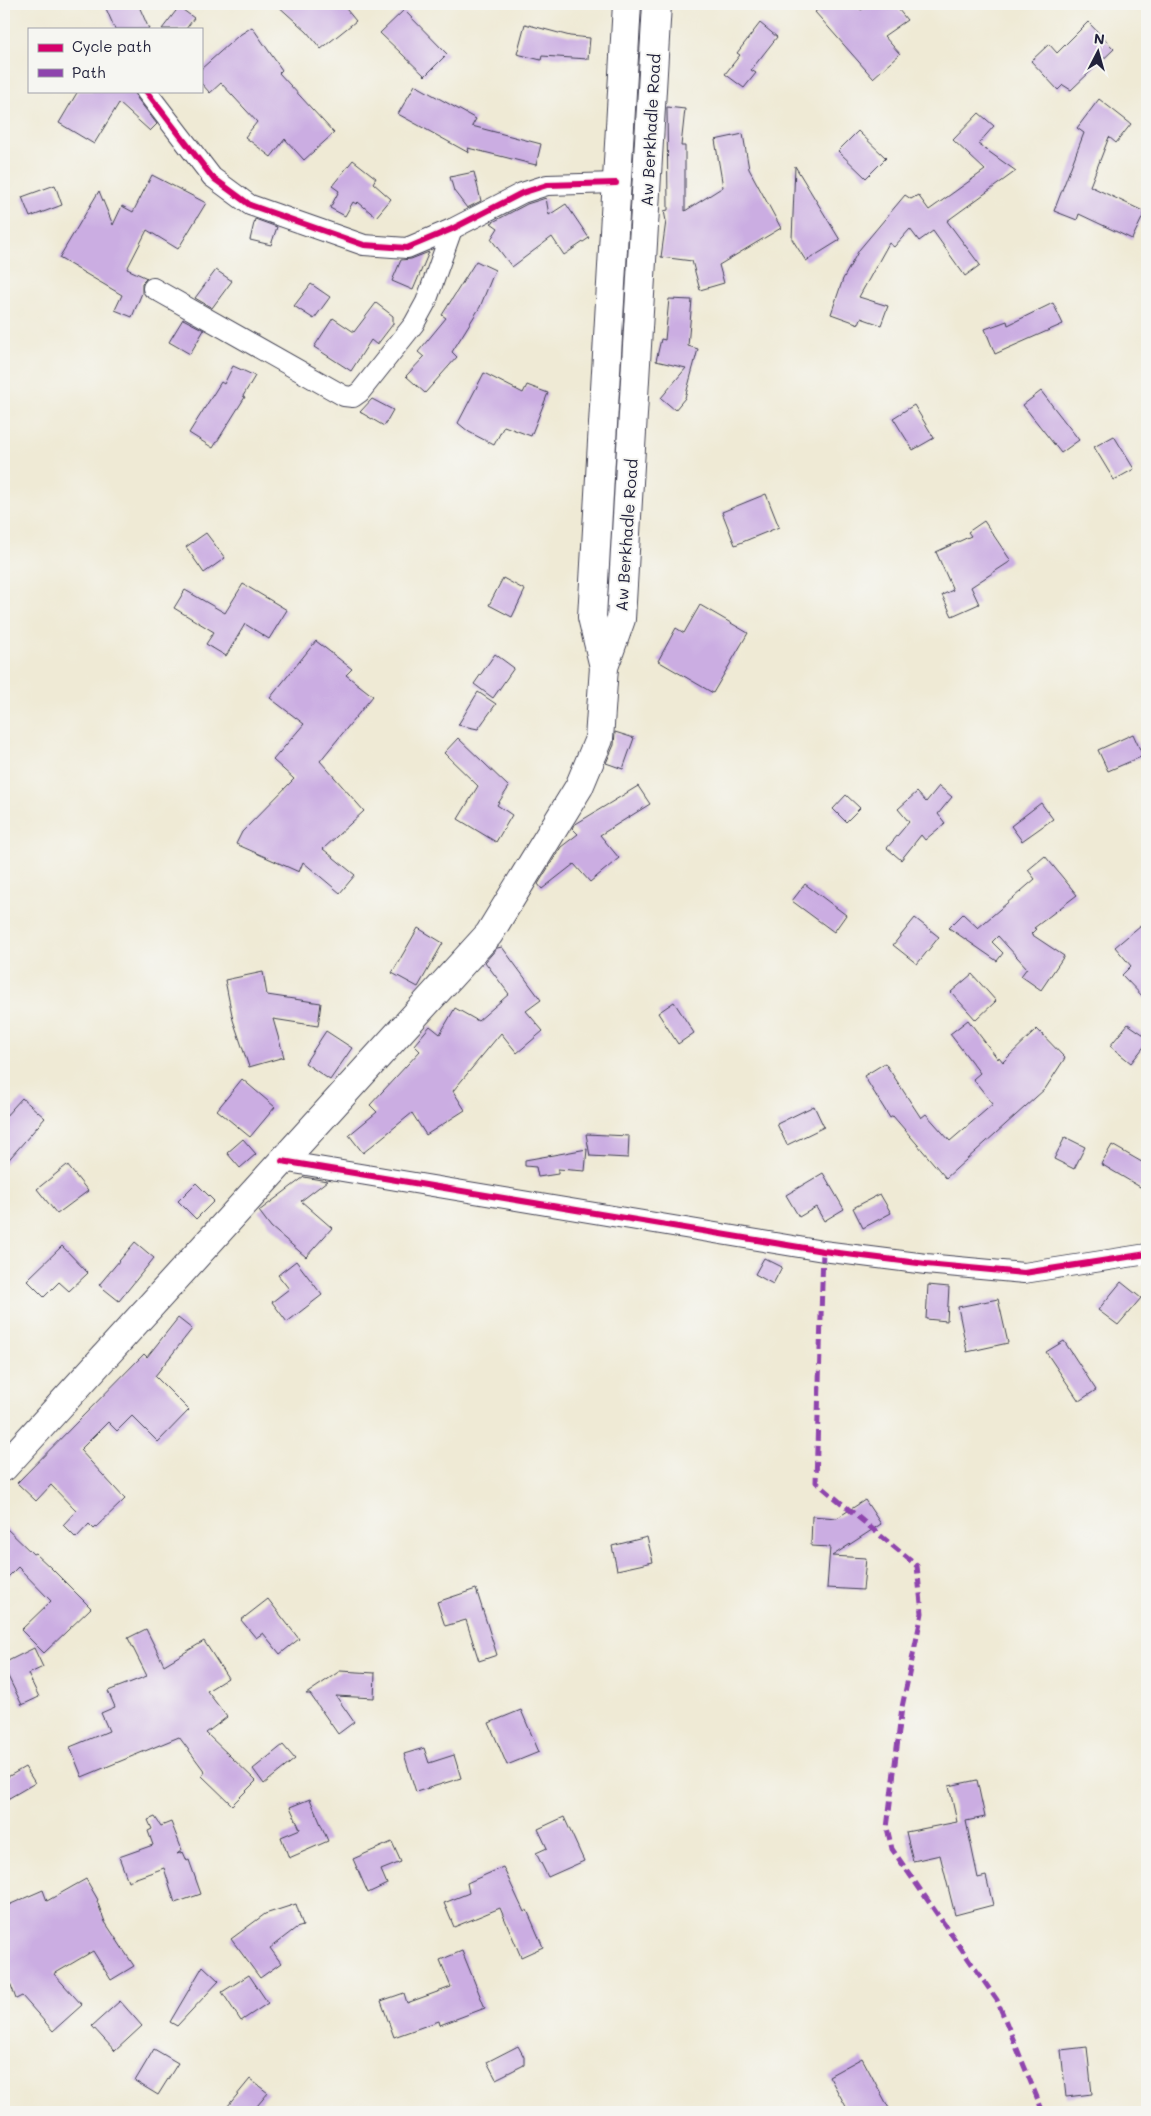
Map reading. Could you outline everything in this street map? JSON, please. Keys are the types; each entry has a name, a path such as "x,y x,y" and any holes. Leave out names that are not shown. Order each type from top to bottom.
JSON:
{"main road":[{"name":"Aw Berkhadle Road","path":"604,667 592,617 627,4"},
{"name":"Aw Berkhadle Road","path":"604,667 621,619 657,4"},
{"path":"4,1467 489,934 579,787 599,739 604,667"}],"street":[{"path":"147,92 212,177 250,205 364,245 407,248 452,229 522,193 547,185 616,183"},
{"path":"153,288 344,396 353,396 360,392 414,324 426,302 452,229"},
{"path":"282,1161 822,1251 926,1264 1024,1273 1147,1254"}],"building":[{"path":"104,4 138,4 149,28 115,28"},
{"path":"276,4 342,4 356,21 321,49 307,32"},
{"path":"825,4 855,4 861,10 870,4 894,4 907,20 884,36 900,54 873,78 815,12"},
{"path":"179,7 194,18 187,28 163,28"},
{"path":"404,10 447,54 425,76 380,33"},
{"path":"1088,22 1114,49 1071,90 1063,85 1058,90 1031,61 1049,44 1057,53"},
{"path":"760,23 777,37 751,70 756,73 744,88 725,74 740,55 737,53"},
{"path":"525,24 570,36 590,38 588,59 542,56 541,60 517,54"},
{"path":"252,27 282,70 279,73 334,133 304,160 285,139 271,157 245,137 257,122 221,83 210,93 202,84 202,68 238,36"},
{"path":"415,85 476,119 472,126 541,144 536,165 468,148 469,153 398,114"},
{"path":"77,92 134,92 157,124 150,131 119,103 94,144 59,123"},
{"path":"1099,99 1131,124 1116,143 1109,137 1090,186 1145,212 1132,239 1079,214 1077,220 1054,211 1084,133 1077,128"},
{"path":"667,107 685,109 681,146 685,146 685,211 723,187 715,140 743,134 749,169 781,228 719,265 724,283 700,290 692,261 661,257 666,221 664,211 668,210"},
{"path":"979,113 994,126 978,144 1016,171 947,221 980,265 965,276 933,231 919,241 910,229 894,247 889,243 859,297 888,306 881,325 861,318 859,324 831,314 843,279 859,250 905,195 911,199 918,195 929,210 985,170 953,140"},
{"path":"858,131 886,158 866,178 838,151"},
{"path":"353,160 376,178 373,183 391,199 376,217 358,202 356,204 353,202 345,216 330,208 339,191 332,186"},
{"path":"795,166 840,240 806,261 792,239"},
{"path":"474,172 481,201 467,208 454,191 450,177"},
{"path":"152,175 206,203 178,249 147,230 127,269 147,278 142,283 142,293 132,317 115,310 122,295 59,258 99,191 113,225 122,206 133,212"},
{"path":"55,185 62,205 30,217 22,197"},
{"path":"546,198 549,215 566,204 589,238 564,255 552,237 512,267 491,239 498,228 491,223 527,204"},
{"path":"255,219 277,227 271,245 250,240"},
{"path":"429,252 413,290 392,281 401,260 411,259"},
{"path":"476,261 495,270 480,307 452,352 457,357 425,393 406,376 424,357 418,352 446,318 442,315"},
{"path":"216,270 232,281 212,308 195,298"},
{"path":"311,284 330,297 314,319 294,306"},
{"path":"669,299 692,300 688,346 698,349 685,398 675,410 661,398 686,368 656,361 661,339 665,340"},
{"path":"376,303 393,316 393,324 377,345 371,340 351,371 314,347 333,318 354,332"},
{"path":"1053,303 1063,324 995,354 985,329 1007,321 1008,325"},
{"path":"183,319 204,330 190,354 169,342"},
{"path":"233,366 255,376 243,396 245,397 213,448 189,433 221,382 224,384"},
{"path":"484,373 523,393 527,385 548,393 531,436 504,426 494,445 469,432 458,423"},
{"path":"1041,391 1079,440 1061,453 1023,405"},
{"path":"372,399 393,410 384,426 360,412"},
{"path":"914,405 934,438 913,450 893,418"},
{"path":"1114,436 1134,469 1114,480 1094,447"},
{"path":"766,494 779,527 735,545 722,512"},
{"path":"984,521 1011,561 971,587 979,604 952,616 942,595 953,590 936,552 971,536 968,532"},
{"path":"206,533 225,558 204,573 186,547"},
{"path":"503,578 525,590 512,617 489,605"},
{"path":"243,584 287,610 269,639 245,624 226,656 206,644 214,632 174,608 185,590 225,613"},
{"path":"700,605 748,633 713,693 658,661 676,628 684,633"},
{"path":"316,641 352,669 346,675 373,696 320,761 364,811 323,849 355,875 340,893 303,862 299,872 236,844 242,832 294,779 273,760 304,724 270,698"},
{"path":"495,654 514,668 493,698 474,684"},
{"path":"478,692 496,704 478,729 458,725"},
{"path":"615,732 634,738 623,769 606,763 614,745"},
{"path":"1133,734 1143,756 1108,771 1098,750"},
{"path":"458,738 509,787 497,805 512,815 496,842 458,819 478,786 444,753"},
{"path":"638,786 650,804 600,835 619,858 590,882 574,864 542,889 538,884 561,847 578,834 572,828 574,825"},
{"path":"939,786 952,797 938,814 945,823 925,840 921,835 901,860 887,848 909,822 898,809 917,792 926,802"},
{"path":"846,795 860,808 846,822 833,809"},
{"path":"1041,803 1053,819 1022,841 1011,826"},
{"path":"1045,856 1077,895 1034,928 1036,929 1031,934 1064,956 1041,990 1021,976 1027,968 998,936 992,942 1003,953 997,961 949,928 963,914 978,928 1035,879 1028,870"},
{"path":"805,884 846,915 834,932 792,901"},
{"path":"915,918 939,937 917,964 893,945"},
{"path":"1147,920 1147,1001 1122,975 1131,966 1115,947"},
{"path":"418,928 443,943 418,987 392,973"},
{"path":"502,947 541,1000 526,1011 543,1031 517,1053 501,1033 453,1091 465,1110 426,1135 412,1113 363,1153 349,1135 377,1112 370,1105 420,1051 414,1045 430,1026 440,1034 455,1008 478,1021 509,994 485,962 497,948"},
{"path":"263,972 267,995 321,1003 318,1026 273,1019 284,1057 249,1067 233,1020 225,980"},
{"path":"972,974 996,1001 976,1020 951,992"},
{"path":"674,1002 694,1033 678,1044 658,1013"},
{"path":"968,1020 998,1059 999,1057 1003,1062 1037,1029 1065,1058 1045,1089 946,1178 893,1116 890,1118 864,1076 885,1063 921,1118 926,1114 950,1141 993,1104 973,1079 980,1073 950,1034"},
{"path":"1128,1024 1147,1037 1147,1043 1131,1063 1110,1046"},
{"path":"326,1031 352,1048 330,1080 305,1063"},
{"path":"242,1079 275,1107 250,1137 217,1110"},
{"path":"22,1098 45,1118 4,1165 4,1118"},
{"path":"814,1106 824,1127 787,1145 777,1124"},
{"path":"586,1134 629,1136 628,1158 590,1156"},
{"path":"1065,1137 1085,1147 1074,1169 1054,1159"},
{"path":"243,1139 256,1154 240,1168 227,1153"},
{"path":"1112,1145 1147,1165 1147,1191 1101,1164"},
{"path":"587,1149 585,1171 558,1169 558,1174 538,1177 536,1167 525,1166 525,1160"},
{"path":"67,1165 88,1191 57,1214 37,1189"},
{"path":"823,1173 844,1209 824,1221 816,1207 799,1217 786,1195"},
{"path":"304,1177 327,1181 301,1201 332,1228 306,1257 271,1227 259,1211"},
{"path":"196,1183 214,1201 196,1219 178,1201"},
{"path":"880,1194 891,1213 863,1228 853,1208"},
{"path":"135,1242 154,1258 119,1301 99,1285"},
{"path":"62,1246 88,1273 69,1291 59,1282 44,1297 27,1280"},
{"path":"764,1258 782,1267 773,1284 755,1274"},
{"path":"296,1261 322,1295 287,1322 272,1302 289,1289 278,1275"},
{"path":"1121,1282 1141,1298 1118,1325 1098,1310"},
{"path":"928,1285 949,1287 947,1321 926,1319"},
{"path":"998,1299 1008,1343 967,1352 958,1307"},
{"path":"178,1318 192,1329 155,1376 189,1410 158,1442 132,1416 117,1431 108,1422 80,1450 125,1499 94,1529 89,1524 76,1538 63,1525 76,1511 51,1485 36,1501 17,1483 144,1354 147,1357"},
{"path":"1064,1341 1096,1390 1079,1401 1046,1352"},
{"path":"865,1500 881,1524 832,1556 866,1558 863,1590 827,1588 830,1547 811,1546 812,1516 837,1518"},
{"path":"4,1526 33,1554 35,1553 51,1568 91,1608 44,1653 21,1630 51,1601 18,1567 4,1581"},
{"path":"647,1537 653,1562 617,1570 612,1546"},
{"path":"476,1589 497,1655 479,1661 466,1620 445,1626 437,1602"},
{"path":"268,1599 299,1639 280,1654 263,1633 256,1638 241,1620"},
{"path":"146,1629 164,1665 204,1641 228,1678 207,1691 227,1717 206,1733 256,1781 232,1805 202,1776 205,1772 179,1737 82,1777 70,1747 109,1731 101,1713 115,1707 108,1691 147,1676 128,1638"},
{"path":"34,1648 43,1667 28,1674 39,1697 22,1705 4,1668 4,1663"},
{"path":"340,1671 375,1673 374,1698 336,1696 354,1722 338,1734 310,1694 306,1694"},
{"path":"521,1710 539,1752 507,1765 489,1723"},
{"path":"283,1745 295,1759 264,1784 253,1769"},
{"path":"424,1748 429,1763 454,1755 461,1778 416,1792 404,1754"},
{"path":"25,1767 35,1783 4,1801 4,1779"},
{"path":"977,1780 985,1817 966,1821 978,1878 986,1876 993,1905 955,1915 940,1855 913,1861 906,1832 957,1822 949,1786"},
{"path":"310,1799 328,1841 289,1858 281,1837 300,1829 290,1807"},
{"path":"155,1817 161,1826 171,1822 182,1850 177,1854 183,1852 187,1861 189,1860 201,1894 175,1903 164,1868 128,1881 119,1857 153,1845 148,1831 152,1829 148,1820"},
{"path":"564,1817 584,1861 548,1877 536,1853 547,1848 538,1829"},
{"path":"392,1842 401,1862 381,1870 387,1884 368,1893 353,1859"},
{"path":"503,1867 524,1912 527,1910 543,1947 521,1957 500,1908 454,1927 444,1903 469,1893 467,1883"},
{"path":"86,1879 98,1900 105,1922 134,1966 111,1980 93,1951 54,1974 82,2005 53,2031 22,1996 16,1999 4,1966 4,1907 43,1890 47,1901"},
{"path":"296,1904 303,1926 296,1928 270,1948 281,1963 260,1978 231,1939 265,1914"},
{"path":"462,1951 485,2008 440,2025 439,2021 394,2037 381,2001 404,1993 407,2003 451,1987 440,1960"},
{"path":"203,1966 219,1981 177,2026 170,2022"},
{"path":"249,1975 268,2003 241,2021 222,1992"},
{"path":"120,2001 142,2026 115,2051 92,2026"},
{"path":"518,2046 524,2057 524,2065 496,2079 487,2062"},
{"path":"1087,2047 1092,2094 1066,2097 1061,2050"},
{"path":"154,2049 178,2063 158,2095 135,2081"},
{"path":"862,2058 891,2112 849,2112 829,2076"},
{"path":"250,2079 268,2093 252,2112 223,2112"}],"marked path":[{"path":"823,1251 816,1482 917,1566 922,1613 902,1707 887,1828 892,1849 997,2000 1043,2112"}],"cycle path":[{"path":"147,92 212,177 250,205 364,245 407,248 452,229 522,193 547,185 616,183"},
{"path":"282,1161 823,1251 926,1264 1024,1273 1147,1254"}]}
